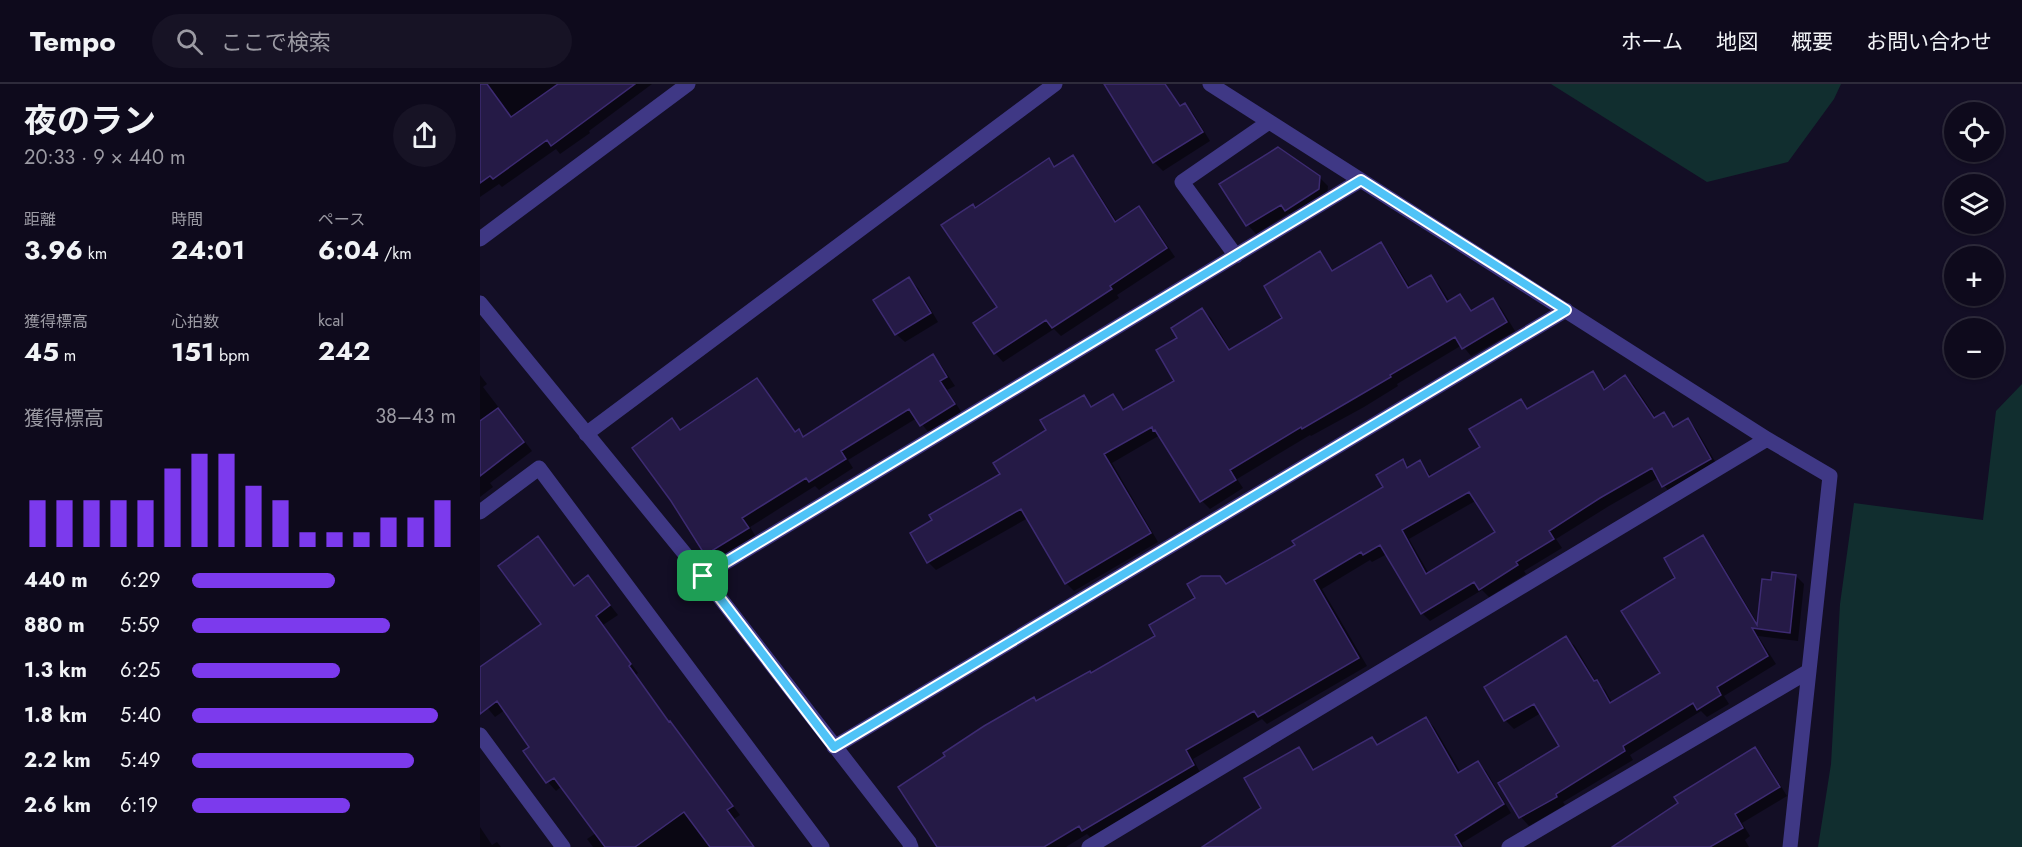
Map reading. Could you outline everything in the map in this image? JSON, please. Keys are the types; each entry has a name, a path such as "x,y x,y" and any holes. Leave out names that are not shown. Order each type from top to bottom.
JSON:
{"street":[{"path":"480,238 688,84"},
{"path":"586,434 1054,84"},
{"path":"1210,84 1767,439 1830,476 1790,847"},
{"path":"1236,256 1182,183 1269,122"},
{"path":"703,576 1361,180"},
{"path":"480,303 703,576 911,847"},
{"path":"834,747 1566,310"},
{"path":"1089,847 1767,439"},
{"path":"480,512 539,468 822,847"},
{"path":"1509,847 1809,671"},
{"path":"480,735 563,847"}],"green space":[{"path":"1551,84 1841,84 1834,99 1788,162 1707,182"},
{"path":"2022,384 2022,847 1818,847 1831,764 1840,604 1854,503 1983,520 1996,411"}],"building":[{"path":"480,84 487,84 511,117 558,84 635,84 551,146 547,140 493,179 490,176 480,183"},
{"path":"1104,84 1165,84 1180,106 1185,103 1203,132 1153,163"},
{"path":"1278,147 1320,176 1319,189 1285,211 1281,205 1246,226 1219,184"},
{"path":"1073,155 1115,222 1139,206 1167,248 1110,286 1112,289 1052,328 1046,320 994,354 973,323 997,307 941,225 973,204 975,208 1049,158 1054,167"},
{"path":"1381,242 1408,288 1431,275 1447,302 1460,294 1471,311 1493,298 1507,322 1462,349 1455,337 1390,375 1391,377 1302,429 1301,427 1230,470 1236,480 1200,502 1152,427 1104,454 1151,533 1065,584 1021,509 927,563 910,533 932,520 929,515 1000,474 993,463 1046,430 1040,420 1084,395 1091,407 1113,394 1123,410 1174,381 1156,350 1177,338 1171,328 1202,308 1229,350 1282,318 1264,286 1320,251 1332,271"},
{"path":"909,277 931,313 895,335 873,300"},
{"path":"933,354 947,377 940,381 955,404 920,426 909,409 841,451 846,459 809,482 806,478 742,518 749,528 705,555 671,501 632,448 672,418 680,430 757,378 795,432 799,429 803,437"},
{"path":"1593,371 1604,390 1625,375 1654,418 1664,412 1673,427 1688,418 1711,459 1662,487 1652,468 1549,531 1554,539 1516,562 1518,565 1479,590 1474,582 1421,614 1380,545 1363,555 1361,552 1314,580 1359,658 1258,717 1254,711 1186,750 1194,765 1082,831 1079,826 1044,847 937,847 898,787 945,756 943,753 1034,697 1036,701 1155,636 1149,625 1195,598 1187,584 1201,576 1220,576 1226,584 1295,545 1292,541 1383,487 1376,475 1403,459 1407,468 1420,460 1429,477 1480,447 1469,429 1521,399 1527,409","holes":["1469,492 1495,532 1426,574 1402,530"]},
{"path":"498,408 524,442 480,476 480,421"},
{"path":"1703,535 1757,625 1762,579 1771,580 1772,572 1796,575 1790,633 1752,628 1768,656 1717,687 1721,695 1697,710 1693,703 1623,746 1625,751 1556,794 1557,797 1519,818 1498,783 1559,746 1534,704 1504,721 1484,687 1566,636 1610,703 1660,673 1621,611 1675,578 1664,558"},
{"path":"538,536 574,586 588,575 610,605 596,616 669,722 733,806 727,810 754,847 710,847 684,812 635,847 605,847 554,778 546,783 523,751 529,747 497,701 480,714 480,667 541,624 498,566"},
{"path":"1426,717 1458,773 1478,761 1504,804 1455,835 1462,847 1202,847 1261,808 1244,778 1299,747 1313,770 1372,737 1377,745"},
{"path":"1755,747 1780,787 1735,814 1743,828 1710,847 1612,847 1678,803 1674,797"}],"route":[{"path":"1361,180 1566,310 834,747 703,576 1361,180"}]}
